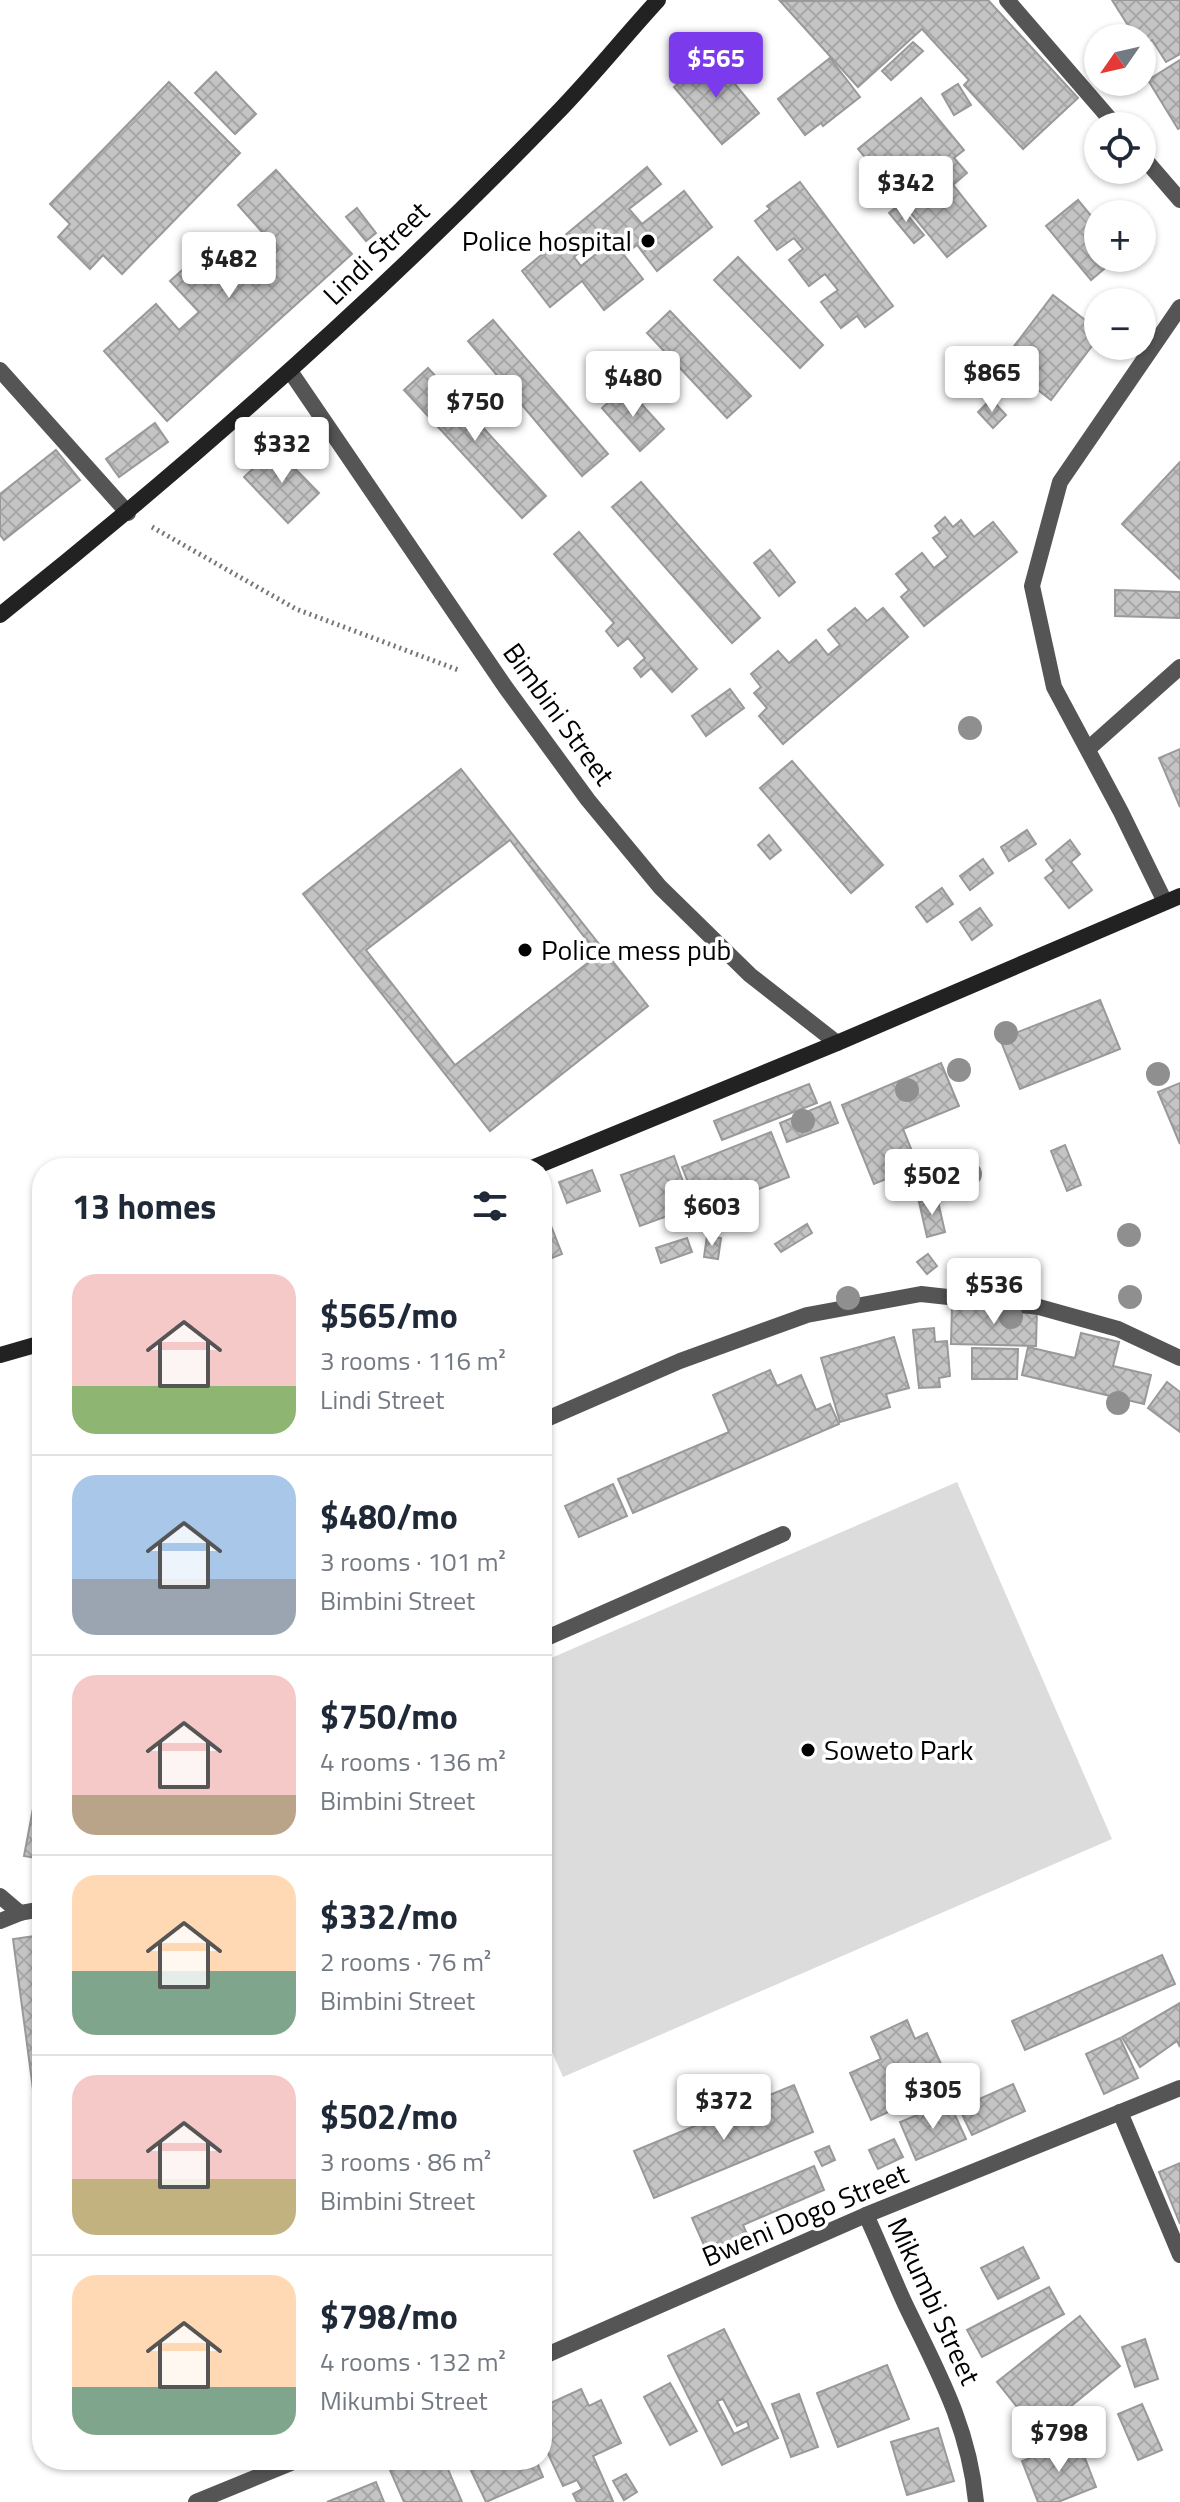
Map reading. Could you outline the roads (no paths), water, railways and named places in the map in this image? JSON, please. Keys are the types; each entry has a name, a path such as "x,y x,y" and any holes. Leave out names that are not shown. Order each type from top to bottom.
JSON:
{"main road":[{"name":"Lindi Street","path":"0,615 128,513 290,371 558,112 658,0"},
{"path":"552,1160 837,1043 1173,899"},
{"path":"0,1355 32,1346"}],"street":[{"path":"1007,0 1104,112"},
{"path":"1156,172 1180,200"},
{"path":"1173,899 1054,687 1032,586 1060,482 1180,307"},
{"path":"0,370 128,513"},
{"name":"Bimbini Street","path":"290,371 506,688 588,800 660,887 750,975 837,1043"},
{"path":"1088,749 1180,667"},
{"path":"552,1417 680,1361 807,1315 921,1294 1039,1307 1118,1329 1180,1358"},
{"path":"552,1636 783,1534"},
{"path":"0,1896 20,1913"},
{"path":"0,1921 32,1911"},
{"name":"Bweni Dogo Street","path":"552,2353 866,2215 1180,2088"},
{"path":"1120,2112 1180,2255"},
{"name":"Mikumbi Street","path":"866,2215 953,2401 966,2446 976,2502"},
{"path":"196,2502 274,2470"}],"place":[{"name":"Police hospital","path":"648,241"},
{"name":"Police mess pub","path":"525,950"},
{"name":"Soweto Park","path":"808,1750"}]}
